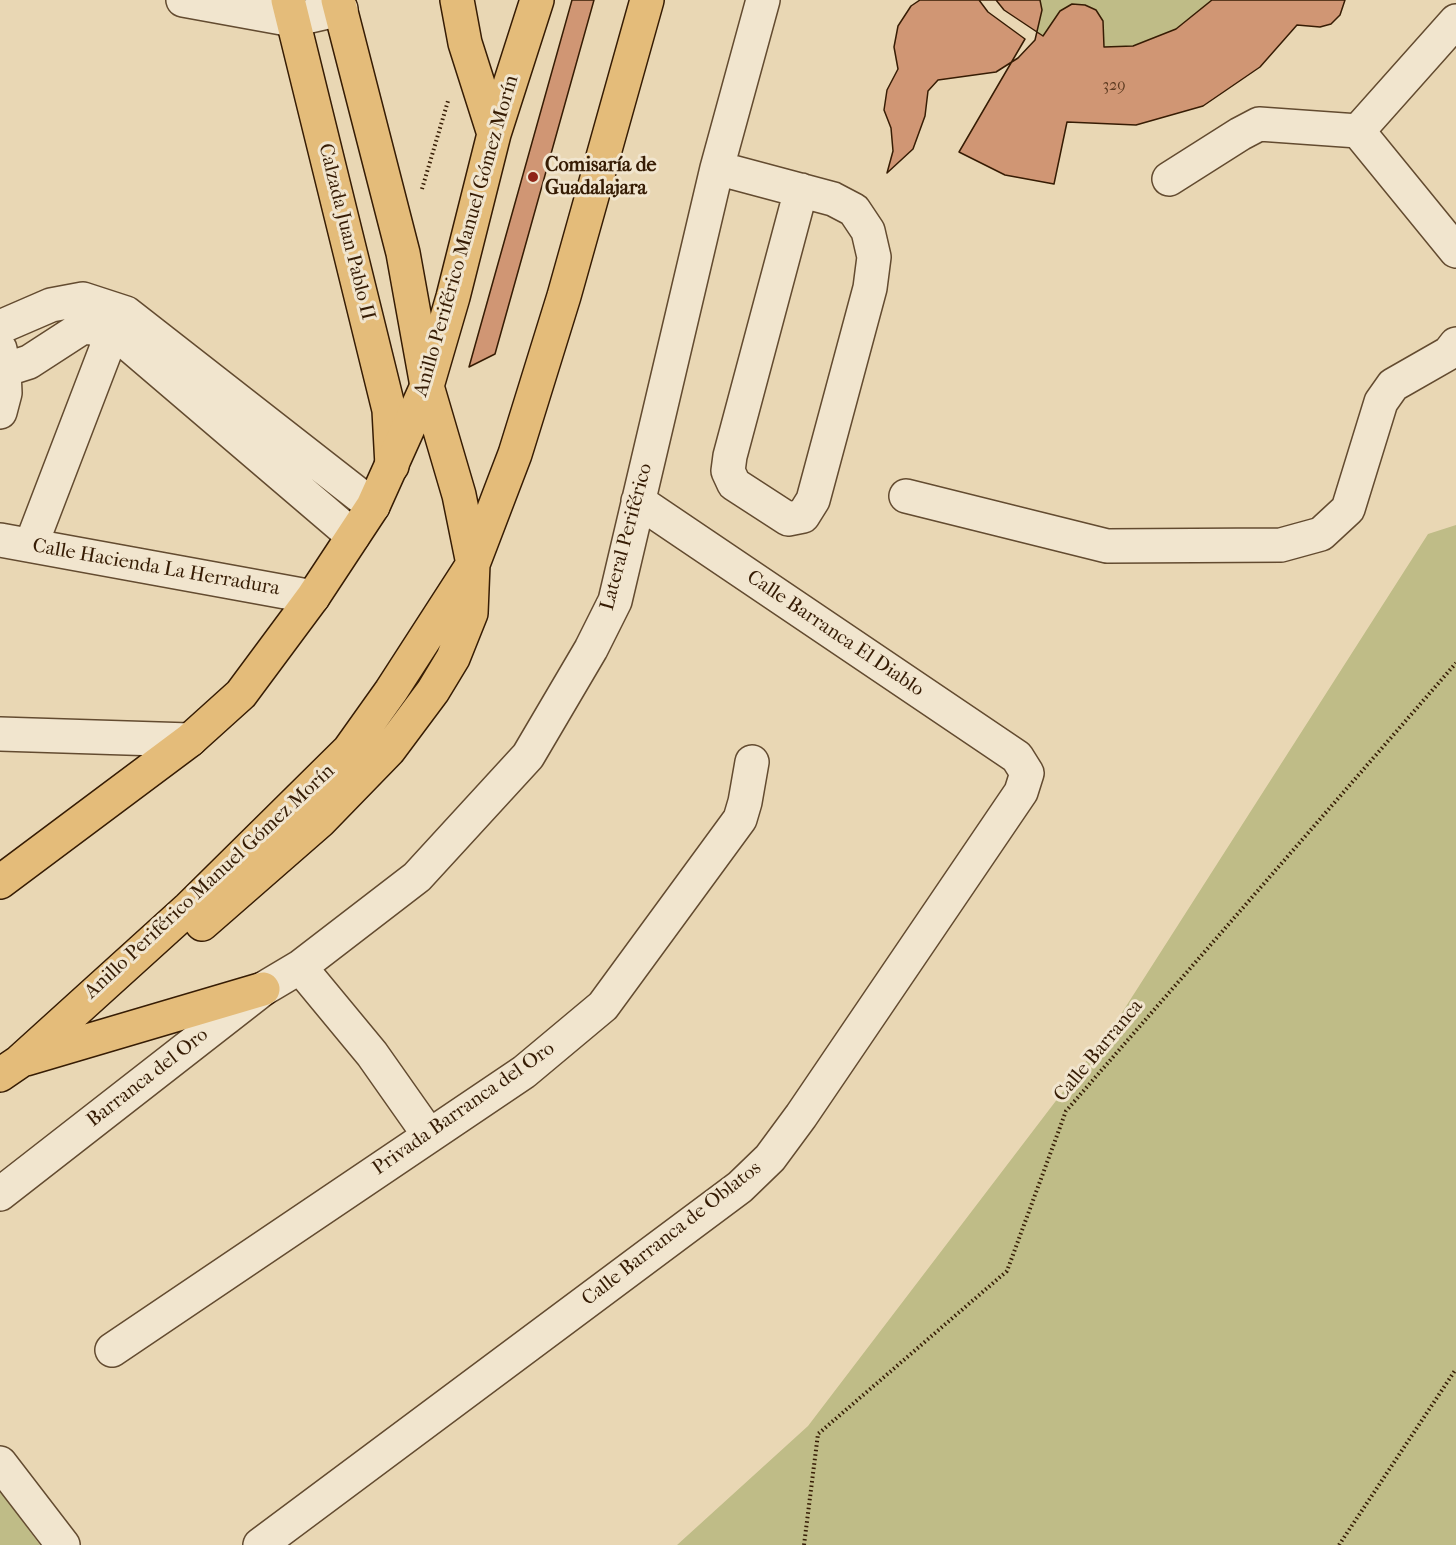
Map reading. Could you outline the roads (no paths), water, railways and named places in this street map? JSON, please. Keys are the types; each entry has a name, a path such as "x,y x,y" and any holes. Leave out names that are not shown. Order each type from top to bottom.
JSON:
{"main road":[{"path":"457,0 465,44 494,134"},
{"name":"Anillo Periférico Manuel Gómez Morín","path":"0,882 190,740 241,694 313,597 373,506 427,386 453,297 494,134 537,0"},
{"name":"Anillo Periférico Manuel Gómez Morín","path":"9,1069 189,908 349,750 391,691 473,564 522,431 564,296 647,0"},
{"path":"340,5 403,253 427,386 459,495 473,564"},
{"name":"Calzada Juan Pablo II","path":"291,10 389,410 392,466"},
{"path":"9,1069 263,989"}],"street":[{"path":"183,0 291,10 340,5"},
{"name":"Lateral Periférico","path":"300,967 417,877 528,756 591,650 615,601 717,168 763,0"},
{"path":"1358,131 1456,21"},
{"path":"1169,179 1259,124 1358,131 1456,251"},
{"path":"717,168 801,190 833,199 854,210 868,231 874,257 870,288 813,500 803,516 788,519 734,484 728,471 730,456 801,190"},
{"path":"0,327 51,305 83,299 119,322 373,506"},
{"path":"0,412 5,393 2,359 29,362 83,327 119,322"},
{"path":"119,322 353,536"},
{"path":"16,542 119,322"},
{"path":"906,496 1107,546 1281,546 1321,534 1348,509 1381,402 1393,385 1449,353 1456,344"},
{"name":"Calle Barranca El Diablo","path":"638,501 1017,757 1027,773"},
{"name":"Calle Hacienda La Herradura","path":"16,542 313,597"},
{"path":"0,734 190,740"},
{"name":"Privada Barranca del Oro","path":"112,1350 524,1072 603,1006 740,819 752,762"},
{"name":"Calle Barranca de Oblatos","path":"260,1545 740,1187 770,1158 801,1116 1021,792 1027,773"},
{"path":"300,967 372,1054 429,1136"},
{"name":"Barranca del Oro","path":"0,1194 263,989 300,967"},
{"path":"0,1463 63,1545"}],"place":[{"name":"Comisaría de Guadalajara","path":"533,177"}]}
